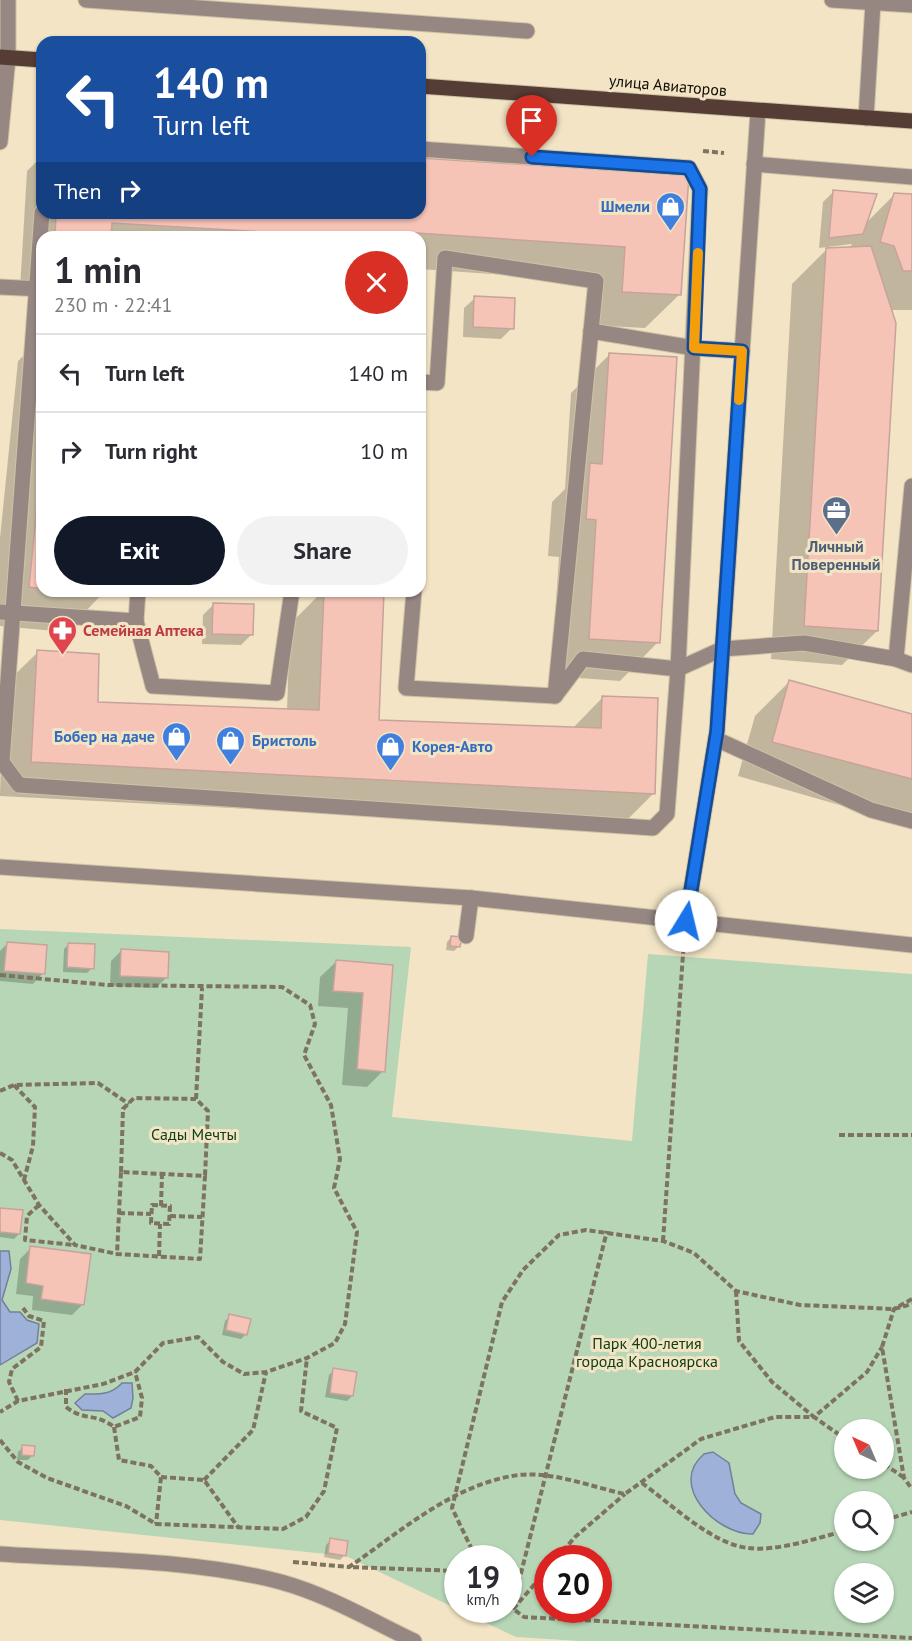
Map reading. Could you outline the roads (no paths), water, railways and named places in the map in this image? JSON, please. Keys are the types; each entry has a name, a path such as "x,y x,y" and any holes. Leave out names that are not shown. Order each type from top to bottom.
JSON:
{"main road":[{"path":"4,57 36,60"},
{"name":"улица Авиаторов","path":"426,86 912,121"}],"street":[{"path":"0,142 8,0"},
{"path":"86,0 203,4 527,30"},
{"path":"832,0 912,5"},
{"path":"866,118 873,3"},
{"path":"686,921 716,740 758,111"},
{"path":"36,326 6,612 2,762 19,784 653,828 667,814 678,669 700,189 689,168 426,149"},
{"path":"754,164 912,177"},
{"path":"426,382 437,383 445,258 596,281 555,696"},
{"path":"0,287 36,288"},
{"path":"591,331 694,348 742,351"},
{"path":"896,659 912,486"},
{"path":"138,597 136,621 153,686 277,693 291,597"},
{"path":"414,597 406,688 555,696"},
{"path":"6,612 136,621"},
{"path":"555,696 583,659 678,669 722,649 804,643 896,659 912,665"},
{"path":"716,740 871,810 912,821"},
{"path":"0,867 471,898 912,945"},
{"path":"466,936 471,898"},
{"path":"0,1554 226,1570 282,1582 328,1597 414,1641"}],"water":[{"path":"0,1251 9,1251 11,1269 2,1300 10,1312 20,1312 27,1320 39,1324 37,1343 0,1365"},
{"path":"122,1383 132,1383 131,1408 113,1418 103,1411 82,1410 75,1403 85,1394 109,1392"},
{"path":"713,1452 729,1463 735,1494 741,1503 761,1514 760,1523 753,1534 739,1532 712,1517 701,1506 694,1493 691,1480 694,1466 704,1454"}],"place":[{"name":"Шмели","path":"671,232"},
{"name":"Личный Поверенный","path":"836,536"},
{"name":"Семейная Аптека","path":"62,656"},
{"name":"Бобер на даче","path":"176,762"},
{"name":"Бристоль","path":"231,766"},
{"name":"Корея-Авто","path":"391,772"}],"park label":[{"name":"Сады Мечты","path":"194,1134"},
{"name":"Парк 400-летия города Красноярска","path":"647,1352"}]}
